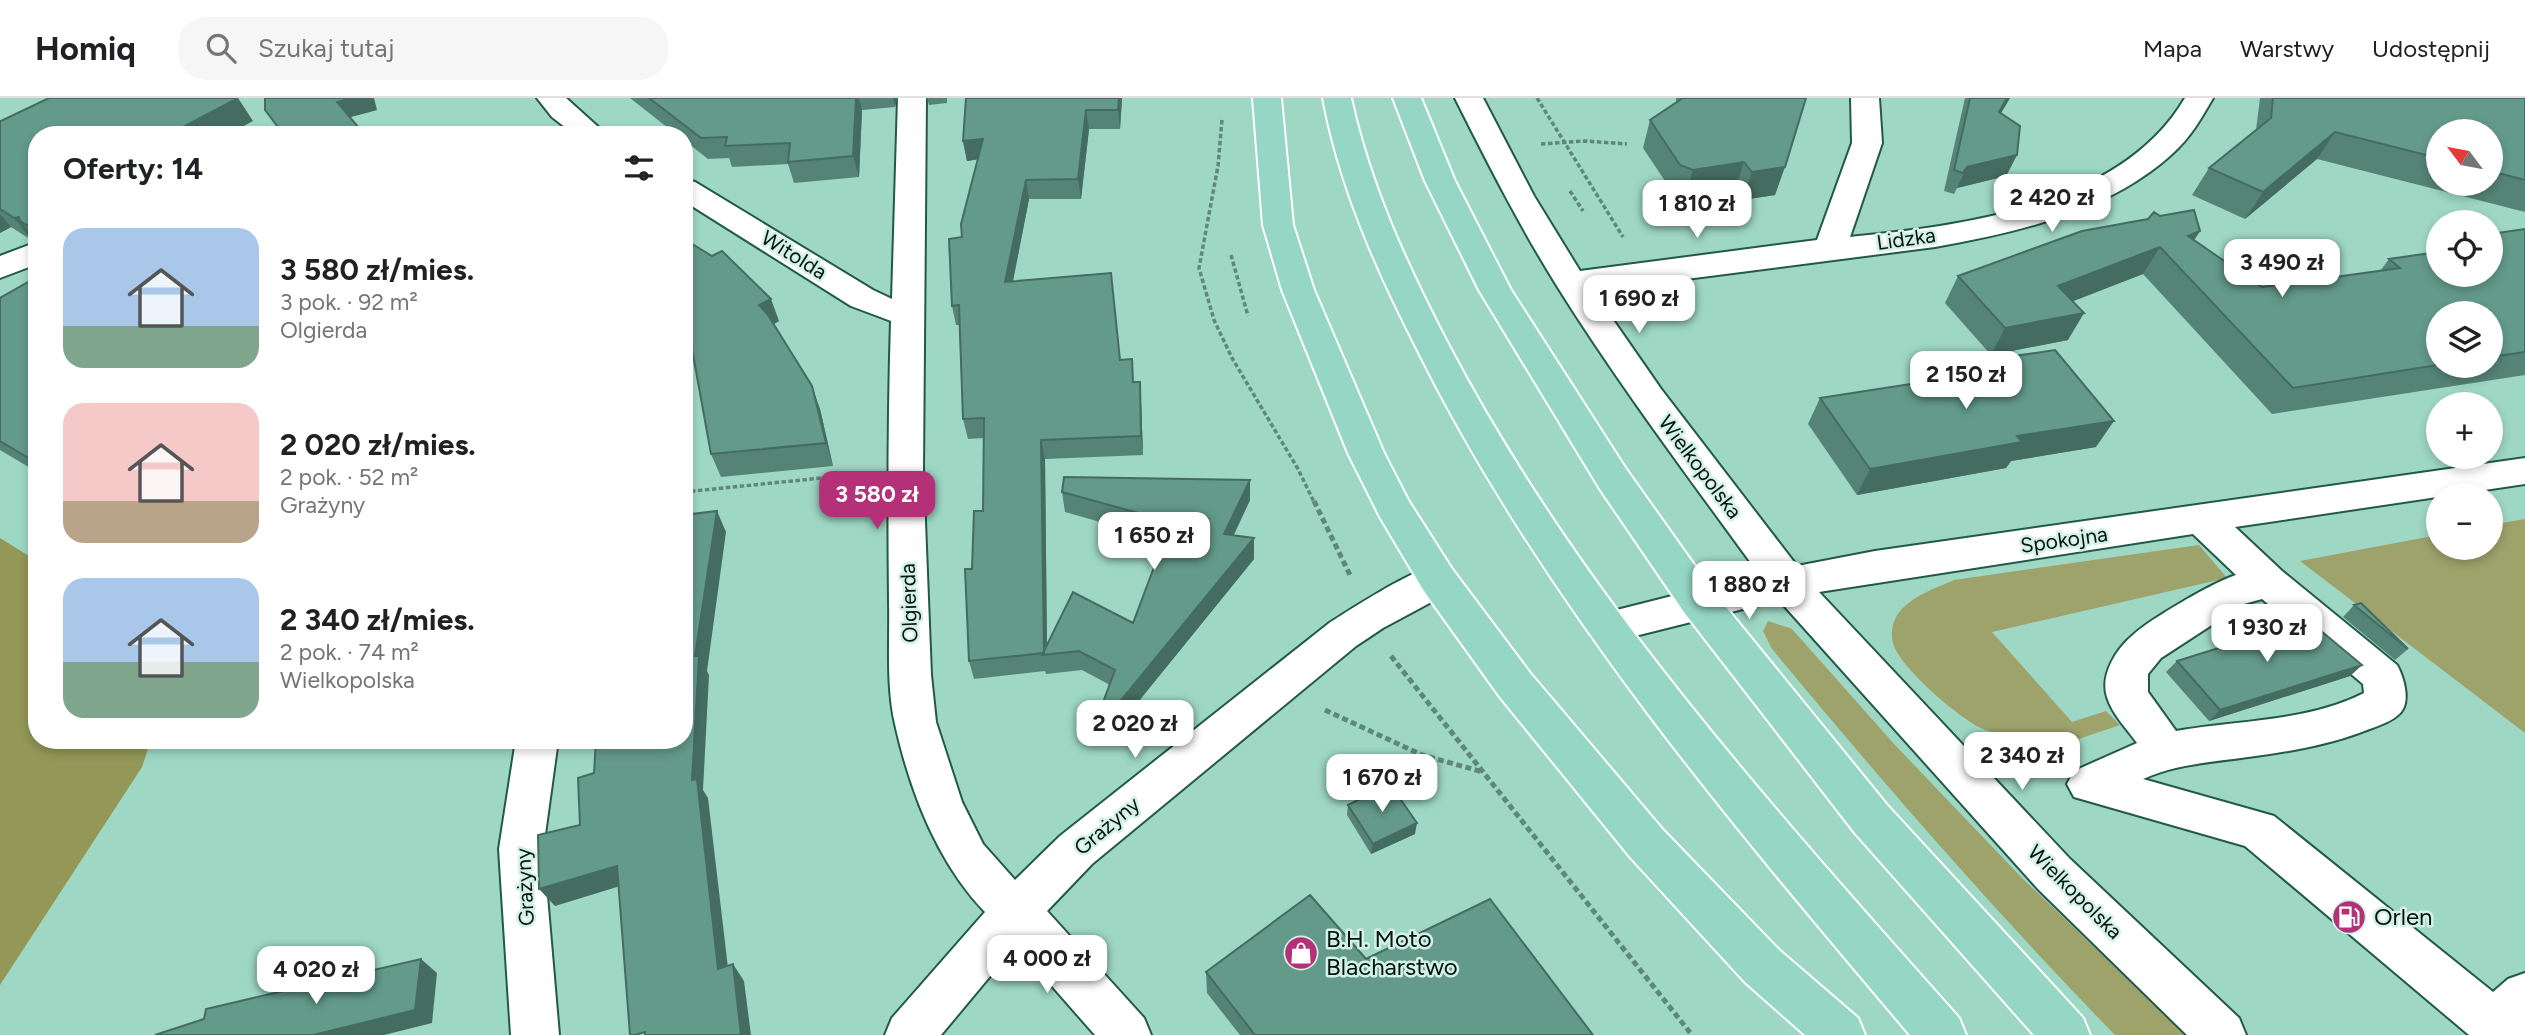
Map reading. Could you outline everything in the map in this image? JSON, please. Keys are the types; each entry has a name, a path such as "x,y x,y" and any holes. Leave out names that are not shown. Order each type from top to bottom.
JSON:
{"main road":[{"path":"1267,98 1278,225 1298,290 1366,453 1394,507 1438,580 1552,732 1647,844 1762,966 1841,1035"},
{"path":"1337,98 1353,168 1370,218 1470,420 1607,627 1658,694 1815,889 1942,1035"},
{"path":"1406,98 1440,181 1495,290 1613,479 1698,601 1871,819 2066,1035"}],"street":[{"path":"551,98 562,111 581,126"},
{"name":"Olgierda","path":"912,98 905,470 911,675 915,722 941,805 967,858 1127,1035"},
{"name":"Wielkopolska","path":"1469,98 1519,196 1571,283 1648,398 1787,582 1939,751 2046,864 2222,1035"},
{"path":"1830,249 1867,143 1865,98"},
{"name":"Lidzka","path":"1571,283 1978,229 2050,208 2112,183 2164,149 2190,116 2199,98"},
{"name":"Witolda","path":"693,194 862,298 886,309 908,314"},
{"path":"0,268 28,256"},
{"name":"Spokojna","path":"1607,627 1698,601 1875,566 2525,471"},
{"path":"2203,520 2268,582 2383,677 2385,702 2367,714 2287,734 2167,752 2089,784 2258,830 2508,1018"},
{"name":"Grażyny","path":"909,1035 1016,911 1076,850 1354,626 1438,580"},
{"path":"2167,752 2127,696 2128,670 2147,646 2221,599 2268,582"},
{"name":"Grażyny","path":"535,1035 521,849 536,749"}],"path":[{"path":"1537,98 1628,245"},
{"path":"1222,109 1218,166 1199,268 1214,320 1233,358 1298,469 1355,585"},
{"path":"1541,145 1562,142 1626,144"},
{"path":"1231,255 1248,316"},
{"path":"693,491 867,473"},
{"path":"1386,650 1692,1035"},
{"path":"1266,696 1334,712 1422,755 1483,772"}],"green space":[{"path":"2525,519 2525,733 2300,561 2426,537 2426,560 2503,560 2503,523"},
{"path":"0,538 28,555 28,749 148,749 142,767 0,985"},
{"path":"2199,545 2227,578 1992,632 2072,722 2106,711 2120,725 2037,753 2023,738 1986,730 1959,714 1918,678 1906,665 1893,643 1893,624 1904,607 1954,580"},
{"path":"1768,621 1792,629 1895,745 2022,878 2186,1035 2115,1035 1983,894 1813,699 1772,649 1763,631"}],"building":[{"path":"49,98 238,98 185,126 28,126 28,226 20,221 19,217 14,218 0,209 0,121"},
{"path":"265,98 352,98 337,102 357,126 277,126 265,110"},
{"path":"649,98 856,98 853,156 788,162 790,143 725,146 727,137 701,138 693,132 693,126 685,126"},
{"path":"966,98 1119,98 1118,110 1086,110 1078,179 1026,180 1005,282 1111,273 1120,360 1132,359 1133,382 1140,382 1141,436 1041,440 1044,653 969,661 965,569 972,569 974,511 983,511 984,418 963,419 959,305 952,306 949,239 962,237 961,224 983,139 963,141"},
{"path":"1683,98 1806,98 1785,167 1752,172 1744,162 1693,170 1680,165 1650,120"},
{"path":"1970,98 2007,98 1999,112 2020,126 2017,155 1967,167 1963,173 1954,170"},
{"path":"2273,98 2525,98 2525,180 2503,174 2503,119 2426,119 2426,155 2335,132 2263,192 2209,168 2271,118"},
{"path":"2194,210 2200,231 2188,236 2262,287 2400,268 2389,259 2426,254 2426,287 2503,287 2503,232 2525,229 2525,352 2503,355 2503,301 2426,301 2426,367 2293,388 2160,247 2058,286 2084,313 2005,328 1958,276 2082,231 2148,219 2154,212 2160,216"},
{"path":"693,244 712,256 722,251 771,299 759,305 812,386 826,443 711,454 693,355"},
{"path":"28,282 28,458 0,441 0,298"},
{"path":"2055,350 2114,421 2017,436 2022,442 1870,469 1820,398 1995,371 1988,360"},
{"path":"1064,477 1250,480 1224,534 1254,538 1105,720 1098,716 1115,670 1079,651 1042,655 1073,592 1133,623 1171,522 1062,492"},
{"path":"717,511 695,656 699,656 692,780 697,779 718,969 733,964 741,1035 645,1035 645,1032 630,1035 617,866 539,889 538,835 580,825 578,778 594,773 595,749 693,749 693,514"},
{"path":"2361,603 2408,649 2354,605"},
{"path":"2308,620 2362,665 2220,710 2177,661"},
{"path":"1390,784 1417,823 1373,844 1348,805"},
{"path":"1310,895 1366,959 1490,899 1593,1035 1255,1035 1206,972"},
{"path":"421,959 415,1010 313,1035 155,1035 204,1019 206,1009"}],"place":[{"name":"Orlen","path":"2349,917"},
{"name":"B.H. Moto Blacharstwo","path":"1301,953"}]}
